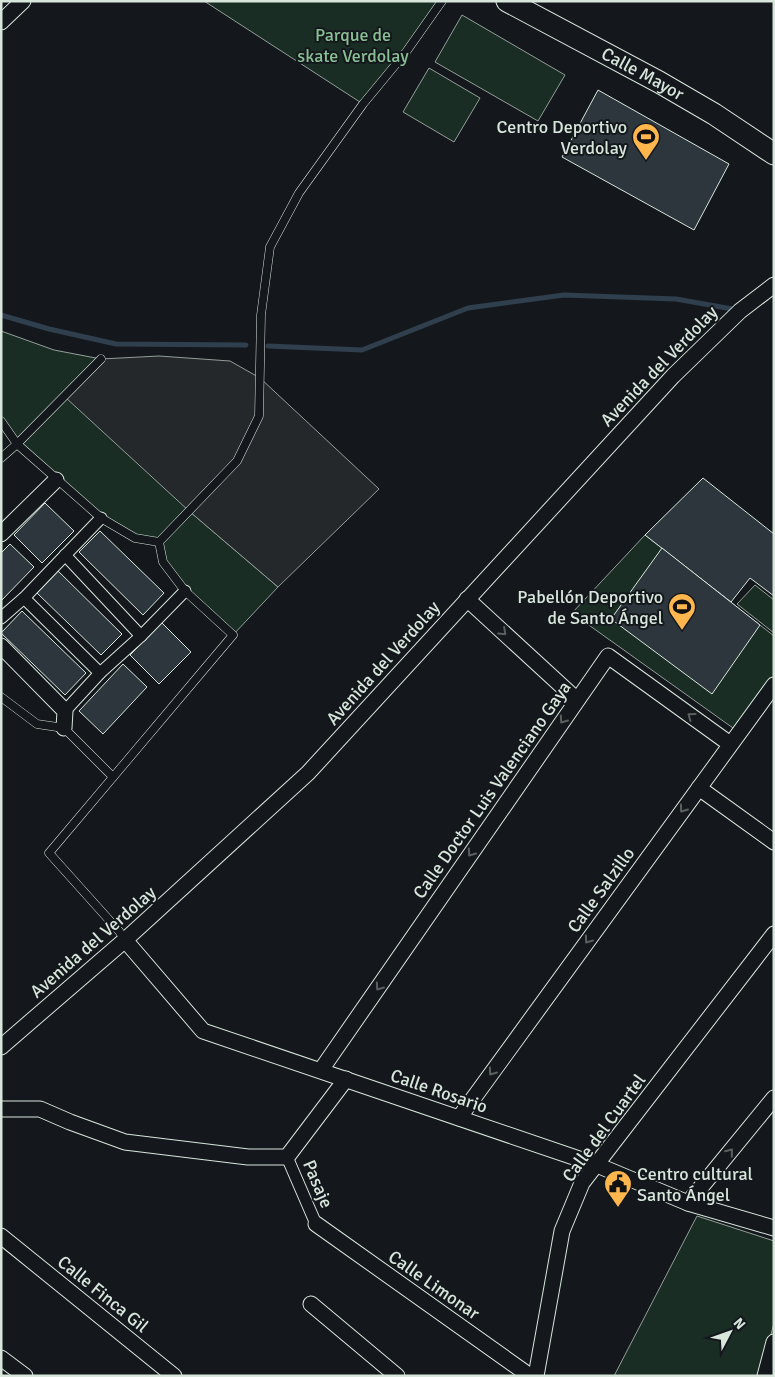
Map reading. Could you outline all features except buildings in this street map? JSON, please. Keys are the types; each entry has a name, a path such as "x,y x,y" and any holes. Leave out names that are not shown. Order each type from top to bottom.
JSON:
{"main road":[{"name":"Calle Mayor","path":"507,1 636,68 714,114 774,154"}],"street":[{"path":"1,22 23,1"},
{"name":"Avenida del Verdolay","path":"1,1047 125,940 308,773 673,376 740,311 774,285"},
{"path":"1,534 56,480"},
{"path":"1,618 24,598 101,518"},
{"path":"65,555 141,636"},
{"path":"64,728 65,711 100,673 141,636 185,591"},
{"path":"24,598 100,673"},
{"path":"467,599 577,700"},
{"path":"1,646 65,711"},
{"name":"Calle Doctor Luis Valenciano Gaya","path":"321,1070 608,656 730,744"},
{"name":"Calle Salzillo","path":"459,1118 774,685"},
{"path":"699,788 774,842"},
{"name":"Calle del Cuartel","path":"536,1376 562,1231 582,1183 774,934"},
{"name":"Calle Rosario","path":"125,940 203,1031 597,1165 688,1203 774,1228"},
{"path":"1,1109 40,1109 125,1142 248,1157 287,1157 346,1079"},
{"path":"688,1203 774,1098"},
{"name":"Pasaje","path":"287,1157 316,1224"},
{"name":"Calle Limonar","path":"316,1224 530,1376"},
{"name":"Calle Finca Gil","path":"4,1243 174,1376"},
{"path":"311,1304 397,1376"},
{"path":"765,1376 774,1342"},
{"path":"1,1358 25,1376"}],"lane":[{"path":"159,542 237,461 259,416 261,315 270,247 299,193 363,104 406,52 442,1"},
{"path":"1,458 101,359"},
{"path":"1,421 17,444 101,518 135,538 159,542"},
{"path":"125,940 49,853 234,635 185,591 163,562 159,542"},
{"path":"1,697 37,724 64,728 113,777"}],"green space":[{"name":"Parque de skate Verdolay","path":"204,1 442,1 363,104"},
{"path":"462,15 565,75 538,121 435,62"},
{"path":"429,68 480,98 454,142 403,112"},
{"path":"1,331 54,350 101,359 189,511 278,587 233,635 185,591 163,562 159,542 135,538 56,480 1,421"},
{"name":"Pabellón Deportivo de Santo Ángel","path":"645,535 774,636 774,685 749,718 733,728 572,613"},
{"path":"755,585 774,600 774,633 737,604"},
{"path":"697,1216 774,1241 774,1323 760,1376 614,1376"}],"shaded area":[{"path":"159,356 230,361 260,378 379,489 278,587 189,511 65,397 101,359"}],"waterway":[{"path":"268,346 362,350 468,308 564,295 676,299 738,310"},
{"path":"1,315 49,329 116,344 246,345"}],"place":[{"name":"Centro Deportivo Verdolay","path":"646,161"},
{"name":"Pabellón Deportivo de Santo Ángel","path":"682,631"},
{"name":"Centro cultural Santo Ángel","path":"618,1208"}]}
